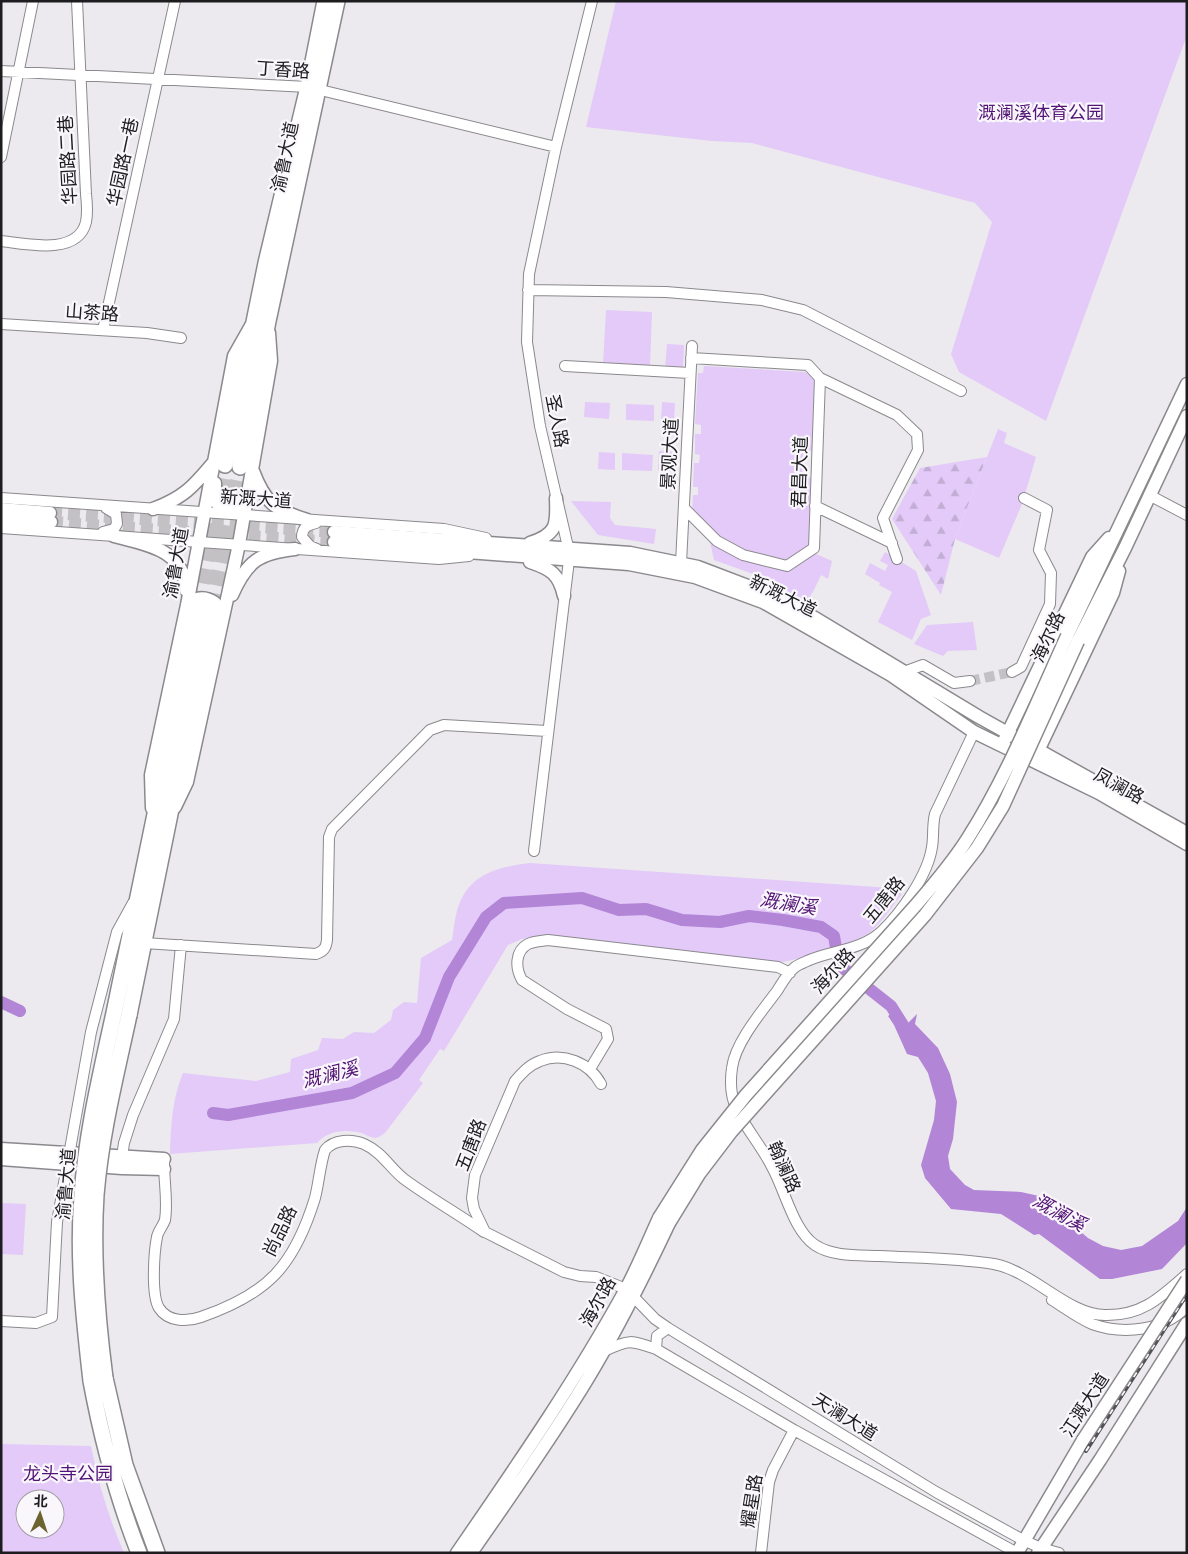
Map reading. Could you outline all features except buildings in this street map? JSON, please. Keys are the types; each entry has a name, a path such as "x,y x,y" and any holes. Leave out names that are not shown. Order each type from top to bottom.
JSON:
{"highway":[{"name":"渝鲁大道","path":"314,88 325,1"},
{"name":"渝鲁大道","path":"246,468 266,263 337,1"},
{"name":"渝鲁大道","path":"220,463 261,320"},
{"name":"渝鲁大道","path":"139,1553 121,1505 111,1471 98,1380 95,1276 96,1195 138,895 153,818 205,610"},
{"name":"渝鲁大道","path":"121,1014 144,942 169,821 205,610"},
{"name":"渝鲁大道","path":"98,1380 125,1465 157,1553"}],"main road":[{"name":"海尔路","path":"1072,639 1120,524 1187,384"},
{"name":"海尔路","path":"471,1553 555,1432 604,1350 664,1221 694,1163 722,1124 752,1088 929,890 967,839 990,800 1072,639 1125,548 1187,416"},
{"path":"220,463 215,499 218,506 223,510 236,509 248,490"},
{"path":"153,509 171,502 185,493 220,463"},
{"name":"渝鲁大道","path":"205,610 198,541 204,513 220,463"},
{"path":"246,468 266,498 276,508 307,520"},
{"name":"渝鲁大道","path":"205,610 238,544 248,490 246,468"},
{"path":"526,544 540,540 554,529 557,520 556,498"},
{"path":"1,509 50,517 1,518"},
{"path":"1002,746 1092,557 1120,524"},
{"path":"114,536 155,547 178,562 205,610 239,581 255,560 268,553 295,549"},
{"name":"新溉大道","path":"1032,762 974,732 891,675 762,602 695,577 568,554 526,544 334,537 514,556 568,554 630,552 698,567 766,593 813,618 979,717 1038,749"},
{"path":"1032,762 1113,593 1125,548"},
{"path":"514,556 551,571 560,582 564,596"},
{"name":"凤澜路","path":"1038,749 1187,832"},
{"name":"凤澜路","path":"1032,762 1099,793 1187,844"},
{"path":"1,1149 122,1168 164,1164"},
{"path":"1,1159 122,1158 164,1164"},
{"name":"江溉大道","path":"1017,1553 1083,1440 1187,1280"},
{"name":"海尔路","path":"457,1553 545,1425 630,1293"},
{"path":"1039,1550 1100,1460 1187,1323"}],"street":[{"path":"1,157 33,1"},
{"name":"华园路二巷","path":"1,241 49,246 64,244 74,239 86,224 77,1"},
{"name":"华园路一巷","path":"103,330 175,1"},
{"name":"圣人路","path":"534,851 568,554 540,426 527,342 529,274 556,147 592,1"},
{"name":"丁香路","path":"1,71 158,78 314,88 556,147"},
{"path":"528,290 666,292 770,302 803,310 961,391"},
{"name":"山茶路","path":"1,324 103,330 181,338"},
{"name":"景观大道","path":"681,564 692,346"},
{"path":"691,358 808,365 820,378 897,414 917,434 918,450 883,518 897,560"},
{"path":"564,366 690,373"},
{"name":"君昌大道","path":"684,508 717,541 743,555 787,566 814,548 820,378"},
{"path":"1149,495 1187,515"},
{"name":"新溉大道","path":"1,498 444,529 506,543"},
{"path":"1012,672 1021,667 1050,604 1051,573 1039,550 1047,510 1024,498"},
{"path":"89,534 114,529 117,524 116,514 98,505"},
{"path":"815,506 892,543"},
{"path":"324,551 310,546 302,537 302,532 310,524 325,521"},
{"path":"683,527 704,529"},
{"name":"新溉大道","path":"1,528 439,559 486,554"},
{"path":"904,672 923,665 954,683 970,681"},
{"path":"144,942 316,954 323,952 327,940 330,837 332,828 430,730 444,725 547,731"},
{"name":"五唐路","path":"751,1132 736,1109 731,1085 732,1065 740,1045 759,1015 794,968 809,960 850,949 871,940 902,909 918,884 933,845 935,814 974,732"},
{"path":"1,1321 36,1322 52,1317 57,1222 91,1032 117,932 138,895"},
{"path":"590,1069 608,1039 606,1029 566,1009 522,980 518,974 517,957 528,944 548,940 778,967 790,973"},
{"path":"122,1158 124,1143 133,1115 174,1019 181,945"},
{"name":"五唐路","path":"485,1232 474,1209 472,1187 475,1175 515,1081 526,1069 538,1061 554,1057 582,1064 590,1069 601,1084"},
{"name":"翰澜路","path":"751,1132 772,1167 802,1231 816,1245 826,1250 849,1255 964,1261 997,1265 1028,1277 1083,1311 1105,1316 1129,1313 1142,1309 1155,1302 1187,1274"},
{"name":"翰澜路","path":"751,1132 796,1232 803,1242 813,1250 824,1255 850,1261 996,1271 1025,1282 1080,1318 1104,1327 1116,1329 1148,1328 1166,1323 1179,1315 1187,1306"},
{"name":"尚品路","path":"164,1164 166,1209 164,1222 157,1237 155,1285 159,1308 166,1315 174,1319 197,1318 225,1309 243,1300 270,1280 282,1268 298,1242 314,1199 326,1150 329,1145 335,1142 355,1142 375,1150 404,1178 485,1232"},
{"path":"485,1232 564,1272 596,1277 630,1293"},
{"name":"天澜大道","path":"630,1293 655,1319 668,1328 936,1492 1039,1550 1059,1553"},
{"path":"656,1349 657,1336 668,1328"},
{"name":"天澜大道","path":"604,1350 623,1342 635,1342 656,1349 794,1430 1017,1553"},
{"name":"耀星路","path":"761,1553 769,1482 773,1470 794,1430"}],"green space":[{"name":"溉澜溪体育公园","path":"616,1 1187,1 1187,35 1046,421 959,372 951,354 992,222 975,203 752,143 712,141 586,127"},
{"path":"606,310 652,312 650,367 603,364"},
{"path":"667,344 684,345 683,369 665,368"},
{"path":"704,366 805,372 816,379 813,451 803,449 802,476 812,478 810,547 788,561 744,554 714,533 692,513 693,495 698,495 698,487 693,487 694,463 699,463 700,455 695,454 695,434 701,434 701,425 695,424 698,373 703,373"},
{"path":"585,402 610,403 609,419 584,417"},
{"path":"662,402 675,403 674,421 661,420"},
{"path":"626,404 654,405 654,421 626,420"},
{"path":"998,429 1007,433 1004,443 1036,457 1022,504 999,558 955,539"},
{"path":"659,451 672,452 671,471 658,470"},
{"path":"599,452 615,453 615,470 598,469"},
{"path":"622,453 653,455 652,471 622,470"},
{"path":"987,457 955,539 941,595 892,519 920,468"},
{"path":"571,501 611,502 610,518 615,525 656,529 654,544 598,535"},
{"path":"710,542 743,558 789,570 814,553 832,561 828,579 821,575 805,604 759,576 714,560"},
{"path":"885,552 916,571 931,615 921,619 912,640 878,622 892,592 865,574 870,563 885,571 888,565 880,561"},
{"path":"973,622 977,650 948,651 943,656 914,644 927,625"},
{"path":"530,863 891,888 902,894 878,925 862,937 825,951 778,963 538,936 522,939 508,945 444,1051 440,1049 419,1080 423,1083 385,1133 377,1138 362,1133 344,1131 326,1135 317,1143 170,1154 174,1103 183,1073 256,1081 290,1072 291,1059 318,1050 322,1038 343,1039 354,1032 374,1033 391,1020 393,1010 404,1002 417,1003 421,958 452,940 458,906 472,884 498,869"},
{"path":"1,1203 26,1204 23,1255 1,1254"},
{"name":"龙头寺公园","path":"1,1444 91,1446 105,1500 124,1553 1,1553"}],"shaded area":[{"path":"897,1009 908,1023 917,1014 915,1024 938,1048 950,1074 957,1102 953,1139 948,1156 950,1169 965,1185 974,1190 1021,1192 1039,1196 1088,1238 1103,1246 1121,1250 1142,1246 1178,1221 1187,1207 1187,1243 1162,1269 1112,1279 1100,1279 1039,1234 1034,1235 1001,1214 951,1209 925,1178 921,1165 934,1120 936,1101 928,1073 918,1057 907,1054 888,1016"}],"waterway":[{"name":"溉澜溪","path":"213,1113 228,1115 352,1093 395,1073 425,1038 449,977 486,917 504,903 582,898 619,910 646,909 682,920 720,922 749,916 821,927 834,936 839,965 891,1006 903,1025"},
{"name":"溉澜溪","path":"1,1002 20,1011"}],"tunnel":[{"path":"198,606 225,465"},
{"path":"212,608 240,467"},
{"path":"50,513 334,532"},
{"path":"51,522 334,542"},
{"path":"970,681 1012,672"}],"railway":[{"path":"1086,1451 1187,1294"}]}
